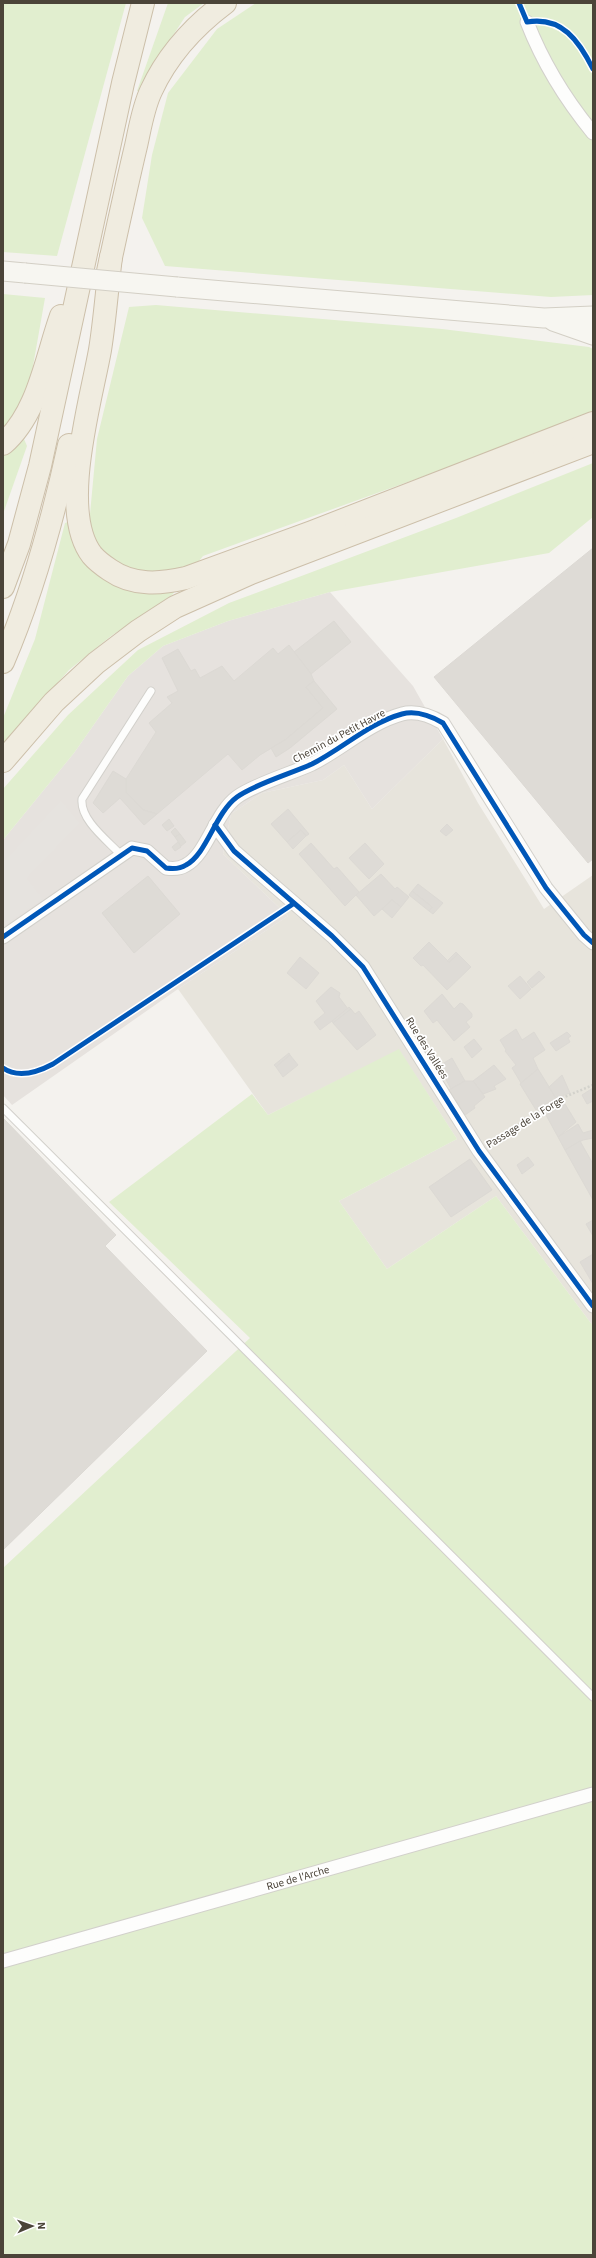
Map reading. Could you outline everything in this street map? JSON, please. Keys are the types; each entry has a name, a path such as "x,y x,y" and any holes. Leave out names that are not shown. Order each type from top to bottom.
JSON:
{"highway":[{"path":"3,587 19,544 40,466 142,3"},
{"path":"3,662 19,624 43,551 67,455 111,257 151,92 170,58 184,38 224,3"},
{"path":"3,444 22,423 32,406 91,230"},
{"path":"111,257 100,350 80,448 77,500 79,520 84,540 91,554 115,574 132,581 168,582 186,578 312,532 593,423"},
{"path":"3,761 54,702 96,663 115,647 175,607 251,573 593,442"}],"main road":[{"path":"3,271 544,318 593,316"},
{"path":"544,318 593,335"}],"street":[{"path":"526,22 538,51 569,104 593,133"},
{"name":"Chemin du Petit Havre","path":"3,937 132,848 147,851 166,868 176,869 187,865 197,854 226,806 238,796 313,763 383,722 403,714 413,713 432,717 443,723 546,888 584,936 593,943"},
{"name":"Rue des Vallées","path":"215,826 234,851 332,936 364,967 479,1151 593,1306"},
{"name":"Rue de l'Arche","path":"3,1961 593,1794"}],"lane":[{"path":"121,855 86,817 81,807 82,799 151,691"},
{"path":"3,1108 593,1697"}],"shaded area":[{"path":"330,592 413,686 443,739 372,809 344,765 323,780 262,793 231,814 223,854 288,916 178,989 12,1105 3,1095 3,840 74,753 128,676 163,646 228,621"},
{"path":"443,739 478,803 544,909 593,875 593,1326 496,1196 387,1269 339,1201 457,1139 399,1050 268,1115 178,989 288,916 223,854 231,814 262,793 323,780 344,765 372,809"},
{"path":"61,800 80,823 27,878 43,899 3,926 3,862"}],"green space":[{"path":"3,3 126,3 57,256 3,252"},
{"path":"168,3 204,3 185,17 162,52 140,91 137,91"},
{"path":"256,3 593,3 593,295 551,297 165,266 142,218 152,155 168,93 217,29"},
{"path":"3,294 45,298 30,383 14,416 27,446 3,514"},
{"path":"156,305 442,329 589,347 593,349 593,415 203,556 172,595 111,636 69,670 3,745 3,718 35,639 65,523 90,514 97,439 129,307"},
{"path":"593,463 593,517 549,553 330,592 228,621 163,646 128,676 74,753 3,840 3,789 68,715 138,650 229,603 456,518"},
{"path":"399,1049 457,1139 339,1201 387,1269 496,1196 593,1326 593,2255 3,2255 3,1568 250,1338 109,1202 252,1094 268,1115"}],"building":[{"path":"593,548 593,859 588,863 434,677"},
{"path":"334,621 351,642 311,674 294,652"},
{"path":"289,645 311,674 314,681 306,687 323,708 285,740 260,755 242,770 228,754 157,814 143,810 126,792 126,779 156,732 149,723 172,703 167,697 178,691 162,658 178,649 191,671 195,669 200,678 222,666 234,681 273,648 278,654"},
{"path":"314,681 337,709 290,748 276,757 271,748 285,740 323,708 306,687"},
{"path":"113,771 126,779 126,792 143,810 157,814 144,825 120,798 103,813 93,803"},
{"path":"288,809 309,834 306,836 301,830 287,842 271,824"},
{"path":"169,819 174,826 167,831 162,825"},
{"path":"447,824 453,830 446,836 440,831"},
{"path":"175,828 180,834 175,837 171,832"},
{"path":"301,830 306,836 293,849 287,842"},
{"path":"180,834 186,842 181,846 175,837"},
{"path":"178,842 181,847 175,851 172,847"},
{"path":"311,843 334,869 337,867 359,892 345,906 299,854"},
{"path":"365,843 384,864 369,879 349,858"},
{"path":"381,874 395,889 397,887 409,897 401,907 392,900 374,916 356,895"},
{"path":"148,876 180,914 134,953 102,913"},
{"path":"418,884 443,903 433,914 429,911 432,907 412,891"},
{"path":"412,891 432,907 429,911 409,895"},
{"path":"392,900 401,907 392,918 382,909"},
{"path":"429,942 449,962 458,954 471,967 447,990 423,965 421,966 413,958"},
{"path":"456,952 458,954 449,962 447,961"},
{"path":"300,957 319,973 306,989 287,973"},
{"path":"539,971 545,977 532,988 527,982"},
{"path":"520,976 531,989 520,999 508,986"},
{"path":"331,987 340,993 339,997 348,1009 320,1030 314,1022 325,1013 316,1001"},
{"path":"442,994 454,1009 460,1003 463,1004 472,1014 472,1017 466,1022 470,1027 454,1041 437,1020 433,1023 424,1011"},
{"path":"349,1007 351,1009 333,1023 332,1021"},
{"path":"351,1009 355,1014 359,1011 376,1035 357,1050 333,1023"},
{"path":"516,1029 522,1040 534,1032 545,1050 533,1058 538,1069 521,1083 512,1068 516,1065 505,1051 506,1050 500,1040"},
{"path":"567,1032 571,1036 568,1038 570,1042 556,1051 550,1043"},
{"path":"474,1039 482,1049 472,1058 464,1047"},
{"path":"289,1053 290,1055 276,1067 274,1065"},
{"path":"290,1055 298,1065 283,1077 276,1067"},
{"path":"452,1058 465,1081 451,1089 439,1066"},
{"path":"494,1065 506,1079 494,1086 496,1089 483,1094 473,1081"},
{"path":"538,1069 556,1098 536,1110 520,1084"},
{"path":"562,1075 570,1093 556,1098 549,1087"},
{"path":"465,1081 473,1081 485,1097 474,1106 475,1108 465,1115 449,1090"},
{"path":"593,1088 593,1101 587,1104 582,1095"},
{"path":"565,1104 576,1122 558,1137 546,1115"},
{"path":"4,1119 116,1235 105,1246 207,1351 3,1550"},
{"path":"578,1124 583,1133 593,1130 593,1138 583,1140 565,1150 558,1137"},
{"path":"580,1141 593,1164 593,1200 565,1150"},
{"path":"528,1157 534,1165 522,1174 517,1165"},
{"path":"470,1159 492,1190 451,1217 429,1187"},
{"path":"593,1220 593,1236 586,1224"},
{"path":"593,1254 593,1284 580,1262"}],"cycle path":[{"path":"519,3 527,22 539,21 550,23 560,27 568,33 582,49 593,69"},
{"path":"3,937 132,848 147,851 166,868 171,869 184,866 193,860 200,852 229,804 244,792 312,764 367,730 390,718 402,714 418,713 429,716 443,723 546,888 584,935 593,943"},
{"path":"215,825 234,851 332,936 363,967 479,1151 593,1306"},
{"path":"3,1068 22,1074 35,1072 53,1064 293,904"}]}
